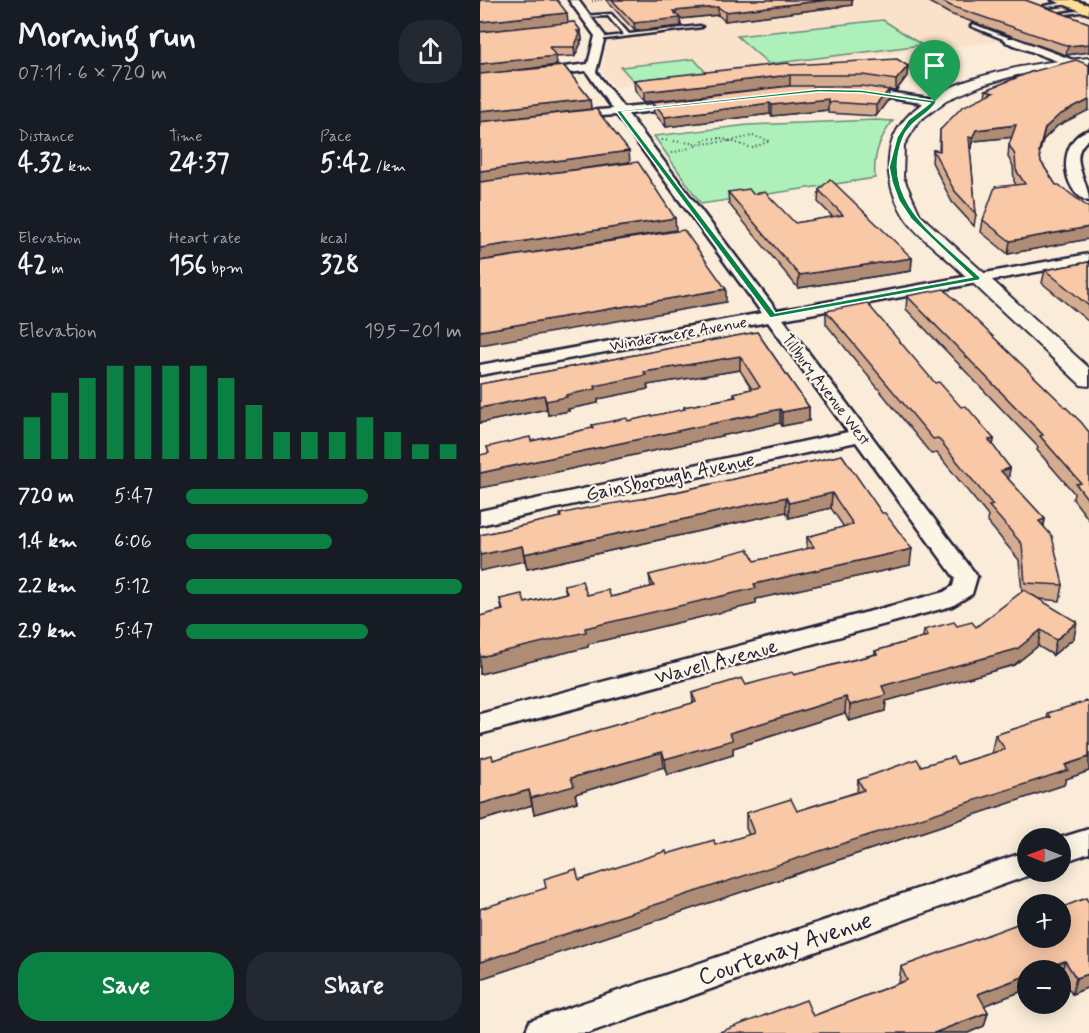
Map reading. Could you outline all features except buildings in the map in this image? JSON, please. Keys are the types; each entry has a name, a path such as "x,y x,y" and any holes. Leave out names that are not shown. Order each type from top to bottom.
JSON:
{"main road":[{"path":"1058,6 1088,5"}],"street":[{"path":"525,75 593,67 600,36 573,0"},
{"path":"577,27 593,25"},
{"path":"1010,40 1089,70"},
{"path":"1089,62 1004,73 976,82 935,102 910,121 900,137 892,167 902,201 913,217 1089,380"},
{"name":"Tillbury Avenue West","path":"593,67 591,72 658,160 701,233 773,316 966,577 964,589 952,598"},
{"path":"851,90 935,102"},
{"path":"558,118 695,103"},
{"path":"1089,134 1076,144 1071,156 1077,180 1089,197"},
{"path":"644,166 658,160"},
{"name":"Windermere Avenue","path":"480,370 1089,258"},
{"name":"Gainsborough Avenue","path":"480,518 861,435"},
{"name":"Wavell Avenue","path":"480,724 952,598"},
{"path":"1071,847 1089,841"},
{"name":"Courtenay Avenue","path":"542,1033 1017,867"}],"lane":[{"path":"585,16 609,15 628,36"},
{"path":"973,25 1010,40"},
{"path":"599,39 700,27"}],"path":[{"path":"642,138 700,144 716,146 732,142 754,136 770,141 760,147 750,148 732,142 712,138 704,139 700,144 658,160"}],"shaded area":[{"path":"582,0 1046,0 1089,14 1089,38 1078,33 1010,40 613,87 602,70 609,35"}],"green space":[{"path":"883,20 922,45 769,64 737,36"},
{"path":"694,59 709,76 636,84 621,67"},
{"path":"893,121 878,148 875,178 701,204 654,136 748,125"}],"route":[{"path":"819,90 862,91 935,102 910,121 900,137 892,167 895,182 902,201 913,217 978,278 773,316 708,232 642,138 619,111 790,91 819,90"}]}
